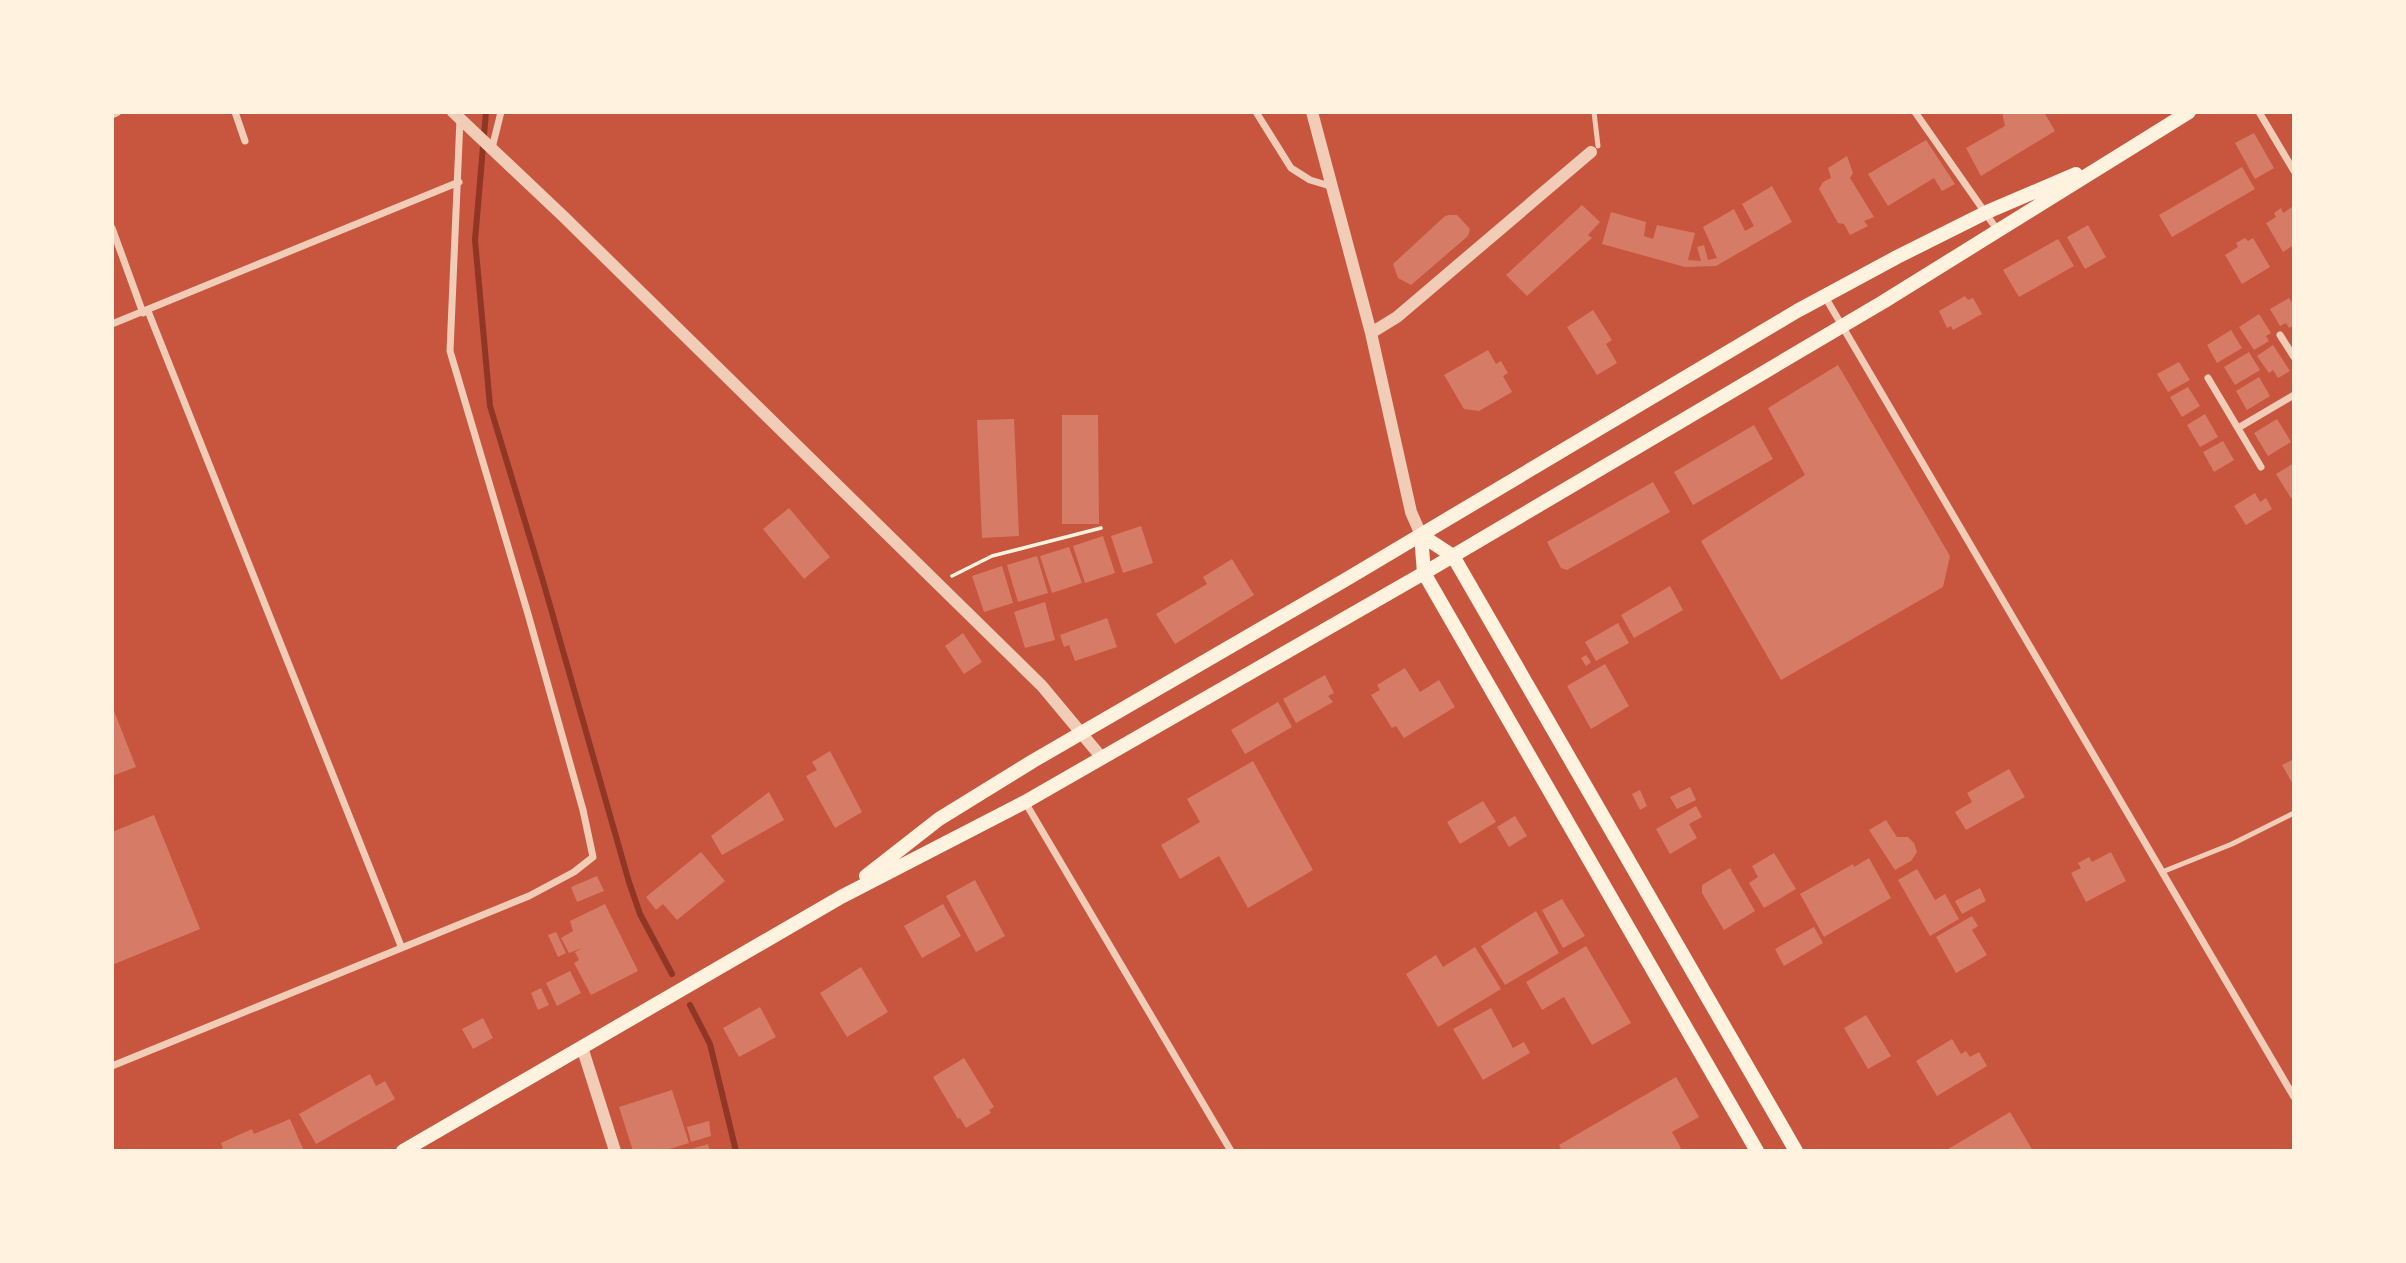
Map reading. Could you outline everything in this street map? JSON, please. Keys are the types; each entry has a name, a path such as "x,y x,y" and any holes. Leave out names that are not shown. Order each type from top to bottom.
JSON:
{"main road":[{"path":"403,1151 841,897 1026,802 1424,573 1842,326 2189,112"},
{"path":"841,897 939,819 1081,732 1824,295 1987,212 2113,159"},
{"path":"1420,535 1453,555 1796,1151"},
{"path":"1420,535 1424,573 1755,1150"}],"street":[{"path":"112,115 118,112"},
{"path":"235,112 246,141"},
{"path":"490,147 501,112"},
{"path":"1256,112 1291,169 1310,180 1330,186"},
{"path":"1312,112 1371,333 1411,512 1420,535"},
{"path":"1915,112 1999,231"},
{"path":"2259,112 2294,171"},
{"path":"456,115 1042,686 1102,758"},
{"path":"112,1066 528,896 574,872 593,857 583,810 528,614 450,351 459,182 456,115"},
{"path":"1371,333 1397,317 1594,149"},
{"path":"112,324 459,182"},
{"path":"112,228 401,946"},
{"path":"1824,295 2294,1097"},
{"path":"2280,335 2294,357"},
{"path":"2208,378 2261,467"},
{"path":"2238,428 2294,395"},
{"path":"1026,802 1231,1151"},
{"path":"582,1047 615,1151"}],"lane":[{"path":"1594,112 1594,149"},
{"path":"2162,872 2232,844 2294,813"}],"path":[{"path":"938,584 992,556 1101,528"}],"building":[{"path":"2002,112 2044,112 2055,131 1981,176 1966,148 2005,126"},
{"path":"2254,133 2274,168 2255,179 2235,143"},
{"path":"1926,140 1955,184 1942,191 1934,178 1888,206 1868,174"},
{"path":"1847,156 1853,173 1850,178 1874,217 1864,221 1868,226 1850,235 1844,224 1838,223 1819,189 1823,182 1831,178 1828,168"},
{"path":"2242,167 2255,189 2172,237 2159,215"},
{"path":"1772,186 1792,222 1716,266 1685,267 1602,244 1611,212 1646,222 1644,236 1653,239 1657,225 1695,233 1688,260 1701,261 1697,247 1704,245 1708,260 1717,258 1703,227 1734,209 1745,231 1754,226 1742,204"},
{"path":"1582,205 1600,222 1588,235 1592,238 1527,296 1506,275"},
{"path":"2292,207 2294,245 2283,252 2266,223 2276,217 2274,213 2281,208 2283,213"},
{"path":"1449,215 1457,215 1470,229 1468,236 1411,285 1398,278 1393,264"},
{"path":"2088,225 2106,257 2085,269 2067,237"},
{"path":"2245,238 2248,241 2253,238 2270,267 2242,284 2225,255 2238,247 2236,243"},
{"path":"2058,239 2074,266 2019,297 2003,270"},
{"path":"1965,296 1968,300 1973,298 1982,314 1953,330 1951,326 1947,328 1939,311"},
{"path":"2289,298 2294,306 2294,325 2289,328 2286,323 2280,326 2270,309"},
{"path":"1593,310 1612,340 1606,344 1617,363 1597,375 1567,327"},
{"path":"2259,314 2271,333 2266,336 2269,341 2254,350 2239,327"},
{"path":"2231,330 2242,348 2217,363 2207,345"},
{"path":"2273,345 2290,371 2278,378 2273,370 2269,373 2257,356"},
{"path":"1488,350 1496,364 1501,361 1508,373 1503,376 1512,392 1479,411 1464,409 1444,375"},
{"path":"2249,352 2260,370 2235,385 2224,367"},
{"path":"2179,362 2190,380 2168,392 2157,374"},
{"path":"1838,365 1950,556 1943,587 1781,680 1701,541 1805,475 1768,408"},
{"path":"2259,377 2270,396 2247,410 2236,391"},
{"path":"2188,387 2200,406 2182,417 2170,397"},
{"path":"2205,414 2218,437 2200,447 2187,425"},
{"path":"1062,415 1098,415 1099,524 1062,524"},
{"path":"1014,419 1019,536 982,538 977,420"},
{"path":"2277,419 2291,442 2268,456 2254,433"},
{"path":"1754,425 1773,459 1693,505 1674,472"},
{"path":"2223,441 2234,460 2214,472 2203,452"},
{"path":"2294,463 2294,496 2291,498 2276,474"},
{"path":"1653,482 1670,512 1567,570 1561,568 1547,542"},
{"path":"2255,493 2260,502 2266,498 2272,509 2246,525 2234,506"},
{"path":"789,508 830,557 804,579 763,529"},
{"path":"1141,526 1153,563 1123,573 1111,536"},
{"path":"1103,536 1115,573 1085,583 1073,546"},
{"path":"1069,547 1082,583 1052,593 1040,556"},
{"path":"1037,556 1048,593 1018,602 1007,565"},
{"path":"1232,559 1254,595 1175,644 1156,614 1207,584 1203,577"},
{"path":"1002,566 1013,603 984,612 972,576"},
{"path":"1670,586 1683,610 1634,638 1621,615"},
{"path":"1045,602 1055,640 1025,648 1014,612"},
{"path":"1107,618 1117,647 1075,661 1069,645 1064,647 1060,635"},
{"path":"1618,623 1629,643 1596,661 1585,642"},
{"path":"963,633 982,662 964,674 945,646"},
{"path":"1586,655 1591,662 1586,666 1581,658"},
{"path":"1605,664 1629,706 1591,729 1567,686"},
{"path":"1405,668 1420,692 1439,680 1455,707 1404,738 1396,726 1392,728 1371,695 1380,690 1377,685"},
{"path":"1325,675 1334,693 1328,696 1333,702 1296,723 1283,699"},
{"path":"1278,702 1292,727 1245,754 1231,730"},
{"path":"112,706 136,767 112,776"},
{"path":"830,751 862,812 835,828 806,776 817,770 812,762"},
{"path":"2294,759 2294,786 2282,765"},
{"path":"1253,761 1313,870 1248,908 1219,856 1180,879 1161,845 1200,822 1187,799"},
{"path":"2009,769 2025,797 1966,830 1955,812 1972,802 1967,793"},
{"path":"1690,787 1696,800 1677,809 1670,797"},
{"path":"1640,790 1647,806 1640,810 1632,794"},
{"path":"769,792 784,820 722,855 711,836"},
{"path":"1483,801 1496,822 1460,844 1447,822"},
{"path":"1696,806 1702,817 1689,824 1697,838 1670,854 1656,829"},
{"path":"154,815 200,929 112,965 112,832"},
{"path":"1515,816 1527,836 1509,847 1497,827"},
{"path":"1886,820 1897,837 1908,837 1914,843 1917,852 1911,861 1895,870 1869,830"},
{"path":"701,852 725,881 677,920 663,904 656,910 646,897"},
{"path":"2111,852 2126,881 2086,902 2071,873 2081,868 2078,863 2089,857 2092,862"},
{"path":"1774,853 1796,889 1764,908 1749,883 1758,877 1752,866"},
{"path":"1869,858 1891,898 1824,937 1800,894"},
{"path":"1730,868 1755,911 1724,930 1702,893 1702,885"},
{"path":"1917,869 1935,900 1945,894 1959,919 1930,936 1898,880"},
{"path":"597,876 604,891 577,902 571,887"},
{"path":"975,880 1005,936 976,952 946,896"},
{"path":"1980,888 1986,901 1962,914 1955,901"},
{"path":"1562,899 1585,936 1563,948 1542,910"},
{"path":"605,904 638,971 591,995 574,963 579,960 575,952 582,948 569,953 561,938 573,931 570,921"},
{"path":"943,904 961,936 922,958 904,926"},
{"path":"1536,911 1559,953 1505,985 1481,946"},
{"path":"1972,916 1978,926 1972,930 1987,955 1956,973 1936,937"},
{"path":"1814,927 1823,943 1784,966 1775,949"},
{"path":"556,932 566,953 558,957 548,935"},
{"path":"1586,946 1631,1023 1592,1045 1564,997 1542,1010 1526,982"},
{"path":"1475,947 1501,989 1438,1027 1406,974 1436,955 1443,967"},
{"path":"861,967 888,1012 847,1037 820,993"},
{"path":"570,971 581,993 557,1006 546,983"},
{"path":"541,988 549,1005 538,1010 531,993"},
{"path":"760,1007 776,1037 739,1057 723,1028"},
{"path":"1491,1008 1513,1048 1524,1042 1530,1053 1483,1080 1453,1029"},
{"path":"1866,1015 1891,1056 1868,1069 1844,1028"},
{"path":"483,1018 493,1038 473,1049 462,1029"},
{"path":"1952,1039 1961,1054 1966,1051 1970,1057 1979,1052 1987,1066 1937,1096 1916,1061"},
{"path":"964,1058 994,1107 989,1110 991,1113 966,1128 933,1077"},
{"path":"370,1074 376,1086 385,1081 395,1099 316,1144 299,1114"},
{"path":"1676,1077 1699,1117 1672,1132 1681,1148 1676,1151 1562,1151 1559,1145"},
{"path":"672,1090 689,1143 663,1151 633,1151 619,1107"},
{"path":"2010,1112 2033,1151 1945,1151"},
{"path":"290,1119 304,1151 215,1151 223,1148 221,1143 252,1129 254,1134"},
{"path":"709,1121 711,1136 691,1142 687,1127"},
{"path":"708,1144 710,1151 688,1151 688,1150"}],"waterway":[{"path":"486,112 475,240 490,406 629,882 640,914 672,974"},
{"path":"690,1005 710,1044 736,1151"}]}
